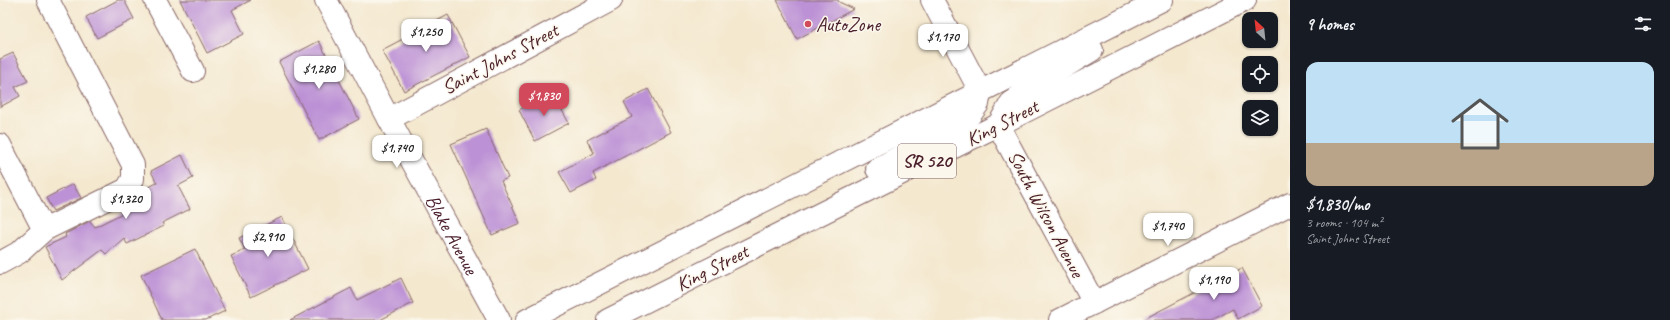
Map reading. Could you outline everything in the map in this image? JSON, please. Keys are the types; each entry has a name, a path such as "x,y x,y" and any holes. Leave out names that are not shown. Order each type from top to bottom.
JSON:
{"main road":[{"path":"0,263 20,252 44,230 127,189 133,179 133,164 48,0"},
{"path":"155,0 193,71"},
{"name":"Blake Avenue","path":"326,0 499,320"},
{"name":"Saint Johns Street","path":"389,119 611,0"},
{"path":"798,225 818,206 843,187 949,129 970,115 978,104 980,91 932,0"},
{"path":"998,125 1011,103 1026,90 1103,44 1141,19 1163,0"},
{"name":"King Street","path":"527,320 1163,0"},
{"name":"King Street","path":"608,320 1245,0"},
{"name":"South Wilson Avenue","path":"998,125 1094,303"},
{"path":"0,145 44,230"},
{"path":"1060,320 1290,204"}],"building":[{"path":"118,0 124,0 134,19 97,38 86,17"},
{"path":"180,0 251,0 232,10 244,34 207,53"},
{"name":"AutoZone","path":"777,0 838,0 839,2 854,9 797,39"},
{"path":"448,15 470,57 404,91 382,50"},
{"path":"319,41 359,119 319,140 279,62"},
{"path":"13,53 28,81 15,87 20,96 0,107 0,59"},
{"path":"648,89 671,132 593,173 596,180 571,193 559,172 594,153 587,140 632,117 624,102"},
{"path":"552,92 569,123 535,141 519,110"},
{"path":"486,129 508,178 501,181 520,223 492,235 451,144"},
{"path":"182,155 193,178 178,186 190,209 162,223 164,226 127,244 124,238 106,254 102,250 62,280 45,247 66,237 65,234 90,221 95,227 141,204 137,196 140,191 157,183 151,171"},
{"path":"73,184 81,198 53,211 46,198"},
{"path":"282,217 308,269 251,297 231,256 245,250 239,238"},
{"path":"195,249 225,311 206,320 162,320 141,275"},
{"path":"1242,268 1262,306 1238,319 1233,309 1212,320 1142,320"},
{"path":"401,278 413,303 380,320 290,320 351,288 357,300"}],"place":[{"name":"AutoZone","path":"808,24"}]}
